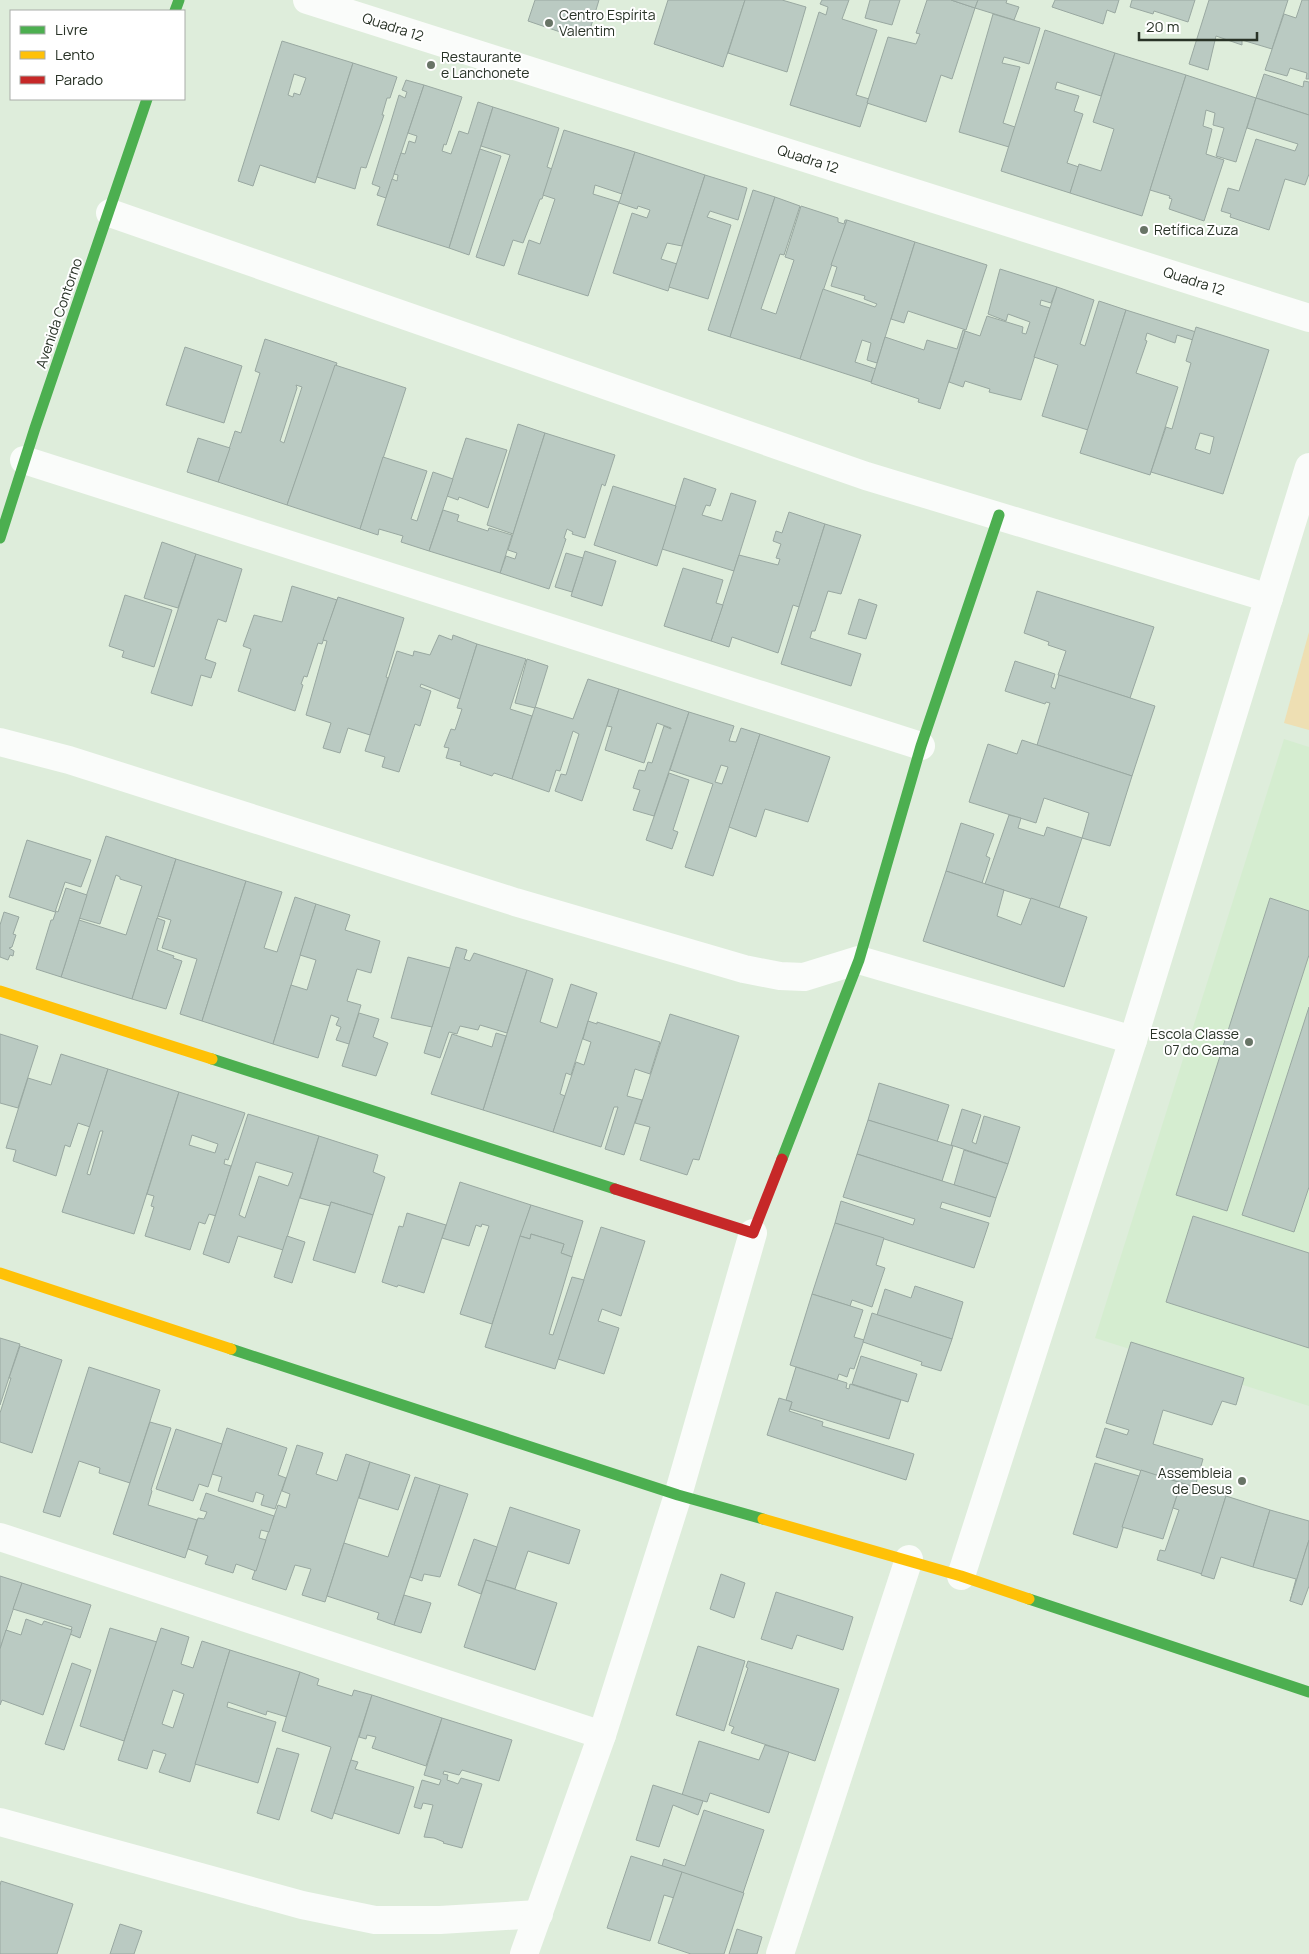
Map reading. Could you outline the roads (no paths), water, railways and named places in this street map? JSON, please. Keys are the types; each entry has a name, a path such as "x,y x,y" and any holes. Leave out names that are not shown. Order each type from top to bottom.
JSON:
{"street":[{"name":"Quadra 12","path":"307,0 1309,318"},
{"name":"Avenida Contorno","path":"0,538 24,460 110,213 147,100"},
{"path":"110,213 866,476 1269,598"},
{"path":"24,460 921,746"},
{"path":"961,1576 1133,1040 1309,467"},
{"path":"526,1954 602,1736 678,1495 753,1233 859,960 921,746 999,516"},
{"path":"0,742 70,760 506,899 744,969 780,976 804,977 859,960 1133,1040"},
{"path":"0,991 753,1233"},
{"path":"0,1273 678,1495 909,1559 1309,1692"},
{"path":"0,1537 602,1736"},
{"path":"780,1954 909,1559"},
{"path":"0,1822 302,1905 375,1920 440,1920 539,1914"}],"place":[{"name":"Centro Espírita Valentim","path":"549,23"},
{"name":"Restaurante e Lanchonete","path":"431,65"},
{"name":"Retífica Zuza","path":"1144,230"},
{"name":"Escola Classe 07 do Gama","path":"1249,1042"},
{"name":"Assembleia de Desus","path":"1242,1481"}]}
